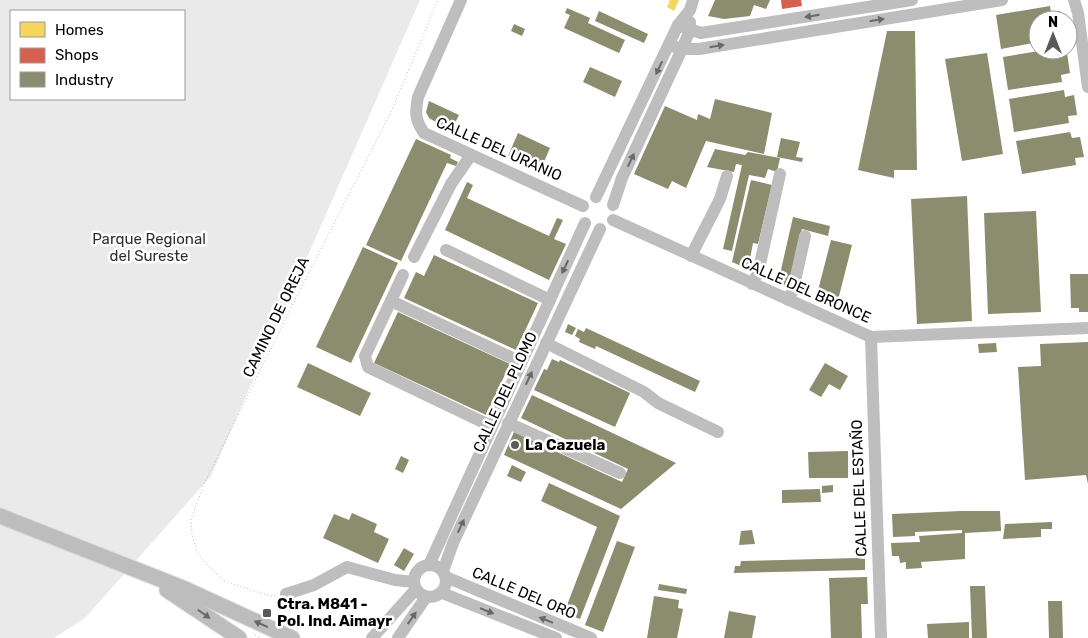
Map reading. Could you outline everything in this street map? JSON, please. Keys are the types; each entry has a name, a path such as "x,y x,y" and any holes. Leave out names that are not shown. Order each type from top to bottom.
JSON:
{"main road":[{"path":"0,516 185,589 292,638"},
{"path":"133,570 180,597 239,638"}],"street":[{"name":"CALLE DEL URANIO","path":"461,0 418,98 414,114 424,133 583,206"},
{"path":"684,28 701,34 912,0"},
{"path":"669,45 682,49 699,49 1002,0"},
{"path":"1074,0 1078,13 1088,87"},
{"path":"684,28 669,45 596,197 583,206 582,218 585,223 594,229 605,228 613,220 613,205 622,178 682,49 684,28 692,5"},
{"path":"414,257 452,184 471,155"},
{"path":"752,284 758,273 780,174"},
{"path":"691,256 720,199 727,176"},
{"path":"596,197 602,197 613,205"},
{"name":"CALLE DEL BRONCE","path":"613,220 871,337 1088,328"},
{"name":"CALLE DEL PLOMO","path":"429,565 585,223"},
{"name":"CALLE DEL PLOMO","path":"444,574 453,543 600,229"},
{"path":"788,300 793,290 805,236"},
{"path":"446,250 550,300"},
{"path":"403,275 365,356 368,367 492,426"},
{"path":"391,301 521,362"},
{"name":"CALLE DEL ESTAÑO","path":"871,337 881,638"},
{"path":"546,343 644,392 658,403 718,432"},
{"path":"508,423 620,473"},
{"path":"286,594 314,585 347,567 415,586 426,597 435,597 442,593 446,583 444,574 429,565 421,568 415,574 415,586 372,638"},
{"name":"CALLE DEL ORO","path":"444,574 591,638"},
{"path":"442,593 556,638"},
{"path":"398,638 426,597"}],"path":[{"name":"CAMINO DE OREJA","path":"286,594 270,596 224,581 197,552 192,534 191,520 204,484 294,300 391,112 438,0"}],"green space":[{"name":"Parque Regional del Sureste","path":"0,0 420,0 211,476 85,618 54,638 0,638"}],"building: Homes":[{"path":"670,0 679,0 674,11 667,7"}],"building: Shops":[{"path":"781,0 801,0 802,6 782,9"}],"building: Industry":[{"path":"715,0 770,0 766,9 754,5 750,16 724,19 708,16"},
{"path":"1050,6 1051,10 1028,10 1028,44 1001,49 996,15"},
{"path":"567,8 590,18 588,23 625,40 619,53 564,28 570,15 565,13"},
{"path":"599,11 648,34 644,43 595,21"},
{"path":"514,24 525,29 522,36 511,31"},
{"path":"887,31 915,31 917,170 894,170 894,178 858,170"},
{"path":"987,53 1003,154 962,161 945,59"},
{"path":"1028,53 1028,60 1068,60 1070,73 1061,75 1062,82 1008,90 1003,57"},
{"path":"590,67 622,81 615,97 583,82"},
{"path":"1064,90 1065,97 1074,95 1077,115 1068,116 1069,123 1014,132 1009,99"},
{"path":"715,99 772,113 764,154 706,141 686,188 672,181 668,189 634,174 665,106 697,120 698,114 710,119"},
{"path":"429,101 459,115 451,131 429,118 426,112"},
{"path":"1070,132 1072,138 1080,137 1084,157 1075,158 1076,165 1022,174 1016,141"},
{"path":"518,133 550,148 540,171 508,156"},
{"path":"781,138 800,142 796,157 803,158 802,162 777,157"},
{"path":"416,139 451,155 450,158 458,162 456,166 447,163 401,261 366,245"},
{"path":"715,149 745,155 748,152 780,158 777,172 768,169 765,178 749,175 732,251 723,249 742,165 736,164 734,172 707,167"},
{"path":"751,180 772,185 758,244 753,243 748,269 732,262"},
{"path":"467,182 473,185 467,198 549,236 557,218 563,220 554,239 566,244 549,280 445,230"},
{"path":"967,196 972,321 917,324 911,199"},
{"path":"1036,211 1041,312 988,314 984,213"},
{"path":"793,217 830,226 828,236 802,229 788,287 778,283"},
{"path":"831,240 852,245 837,304 816,298"},
{"path":"363,247 398,263 351,363 316,347"},
{"path":"434,255 538,303 516,350 404,298 416,272 424,276"},
{"path":"1070,274 1088,274 1088,312 1079,312 1079,308 1071,308"},
{"path":"398,312 510,364 486,415 374,363"},
{"path":"568,324 576,328 572,335 565,332"},
{"path":"586,328 700,381 695,392 596,346 595,349 579,342 580,339 575,336 578,329 584,332"},
{"path":"1088,342 1088,484 1086,475 1025,480 1018,367 1041,366 1040,344"},
{"path":"996,343 997,352 979,353 978,344"},
{"path":"552,359 559,362 560,360 630,393 615,427 534,390 544,369 547,370"},
{"path":"308,363 371,393 360,416 297,387"},
{"path":"825,363 848,376 840,390 829,384 821,397 809,390"},
{"path":"532,395 676,463 621,509 504,455 514,432 622,482 628,469 521,418"},
{"path":"848,451 848,478 809,478 808,452"},
{"path":"401,456 409,460 403,473 395,469"},
{"path":"512,465 526,472 521,482 507,476"},
{"path":"549,483 620,516 580,619 564,613 597,527 541,501"},
{"path":"833,485 833,492 822,493 822,486"},
{"path":"820,489 821,502 782,503 782,490"},
{"path":"1000,511 1001,531 965,533 965,559 921,562 922,568 906,569 906,562 900,563 899,556 892,556 891,543 920,542 919,536 962,533 962,530 915,532 915,536 893,537 892,514"},
{"path":"352,513 377,524 374,532 389,539 378,563 323,538 334,514 349,520"},
{"path":"1052,522 1052,529 1041,529 1041,537 1003,539 1005,524"},
{"path":"752,530 755,544 739,545 741,531"},
{"path":"617,541 635,547 603,632 585,625"},
{"path":"404,548 414,554 404,571 394,565"},
{"path":"865,559 865,570 734,573 735,566 740,566 741,561"},
{"path":"867,577 868,604 861,604 862,638 831,638 829,578"},
{"path":"659,584 687,589 686,594 658,590"},
{"path":"970,586 985,586 987,638 972,638"},
{"path":"654,596 679,600 678,608 683,609 677,638 647,638"},
{"path":"1048,601 1062,601 1063,638 1049,638"},
{"path":"729,611 756,616 752,638 724,638"},
{"path":"969,622 969,638 928,638 927,624"}],"place":[{"name":"La Cazuela","path":"515,445"},
{"name":"Ctra. M841 - Pol. Ind. Aimayr","path":"267,613"}]}
